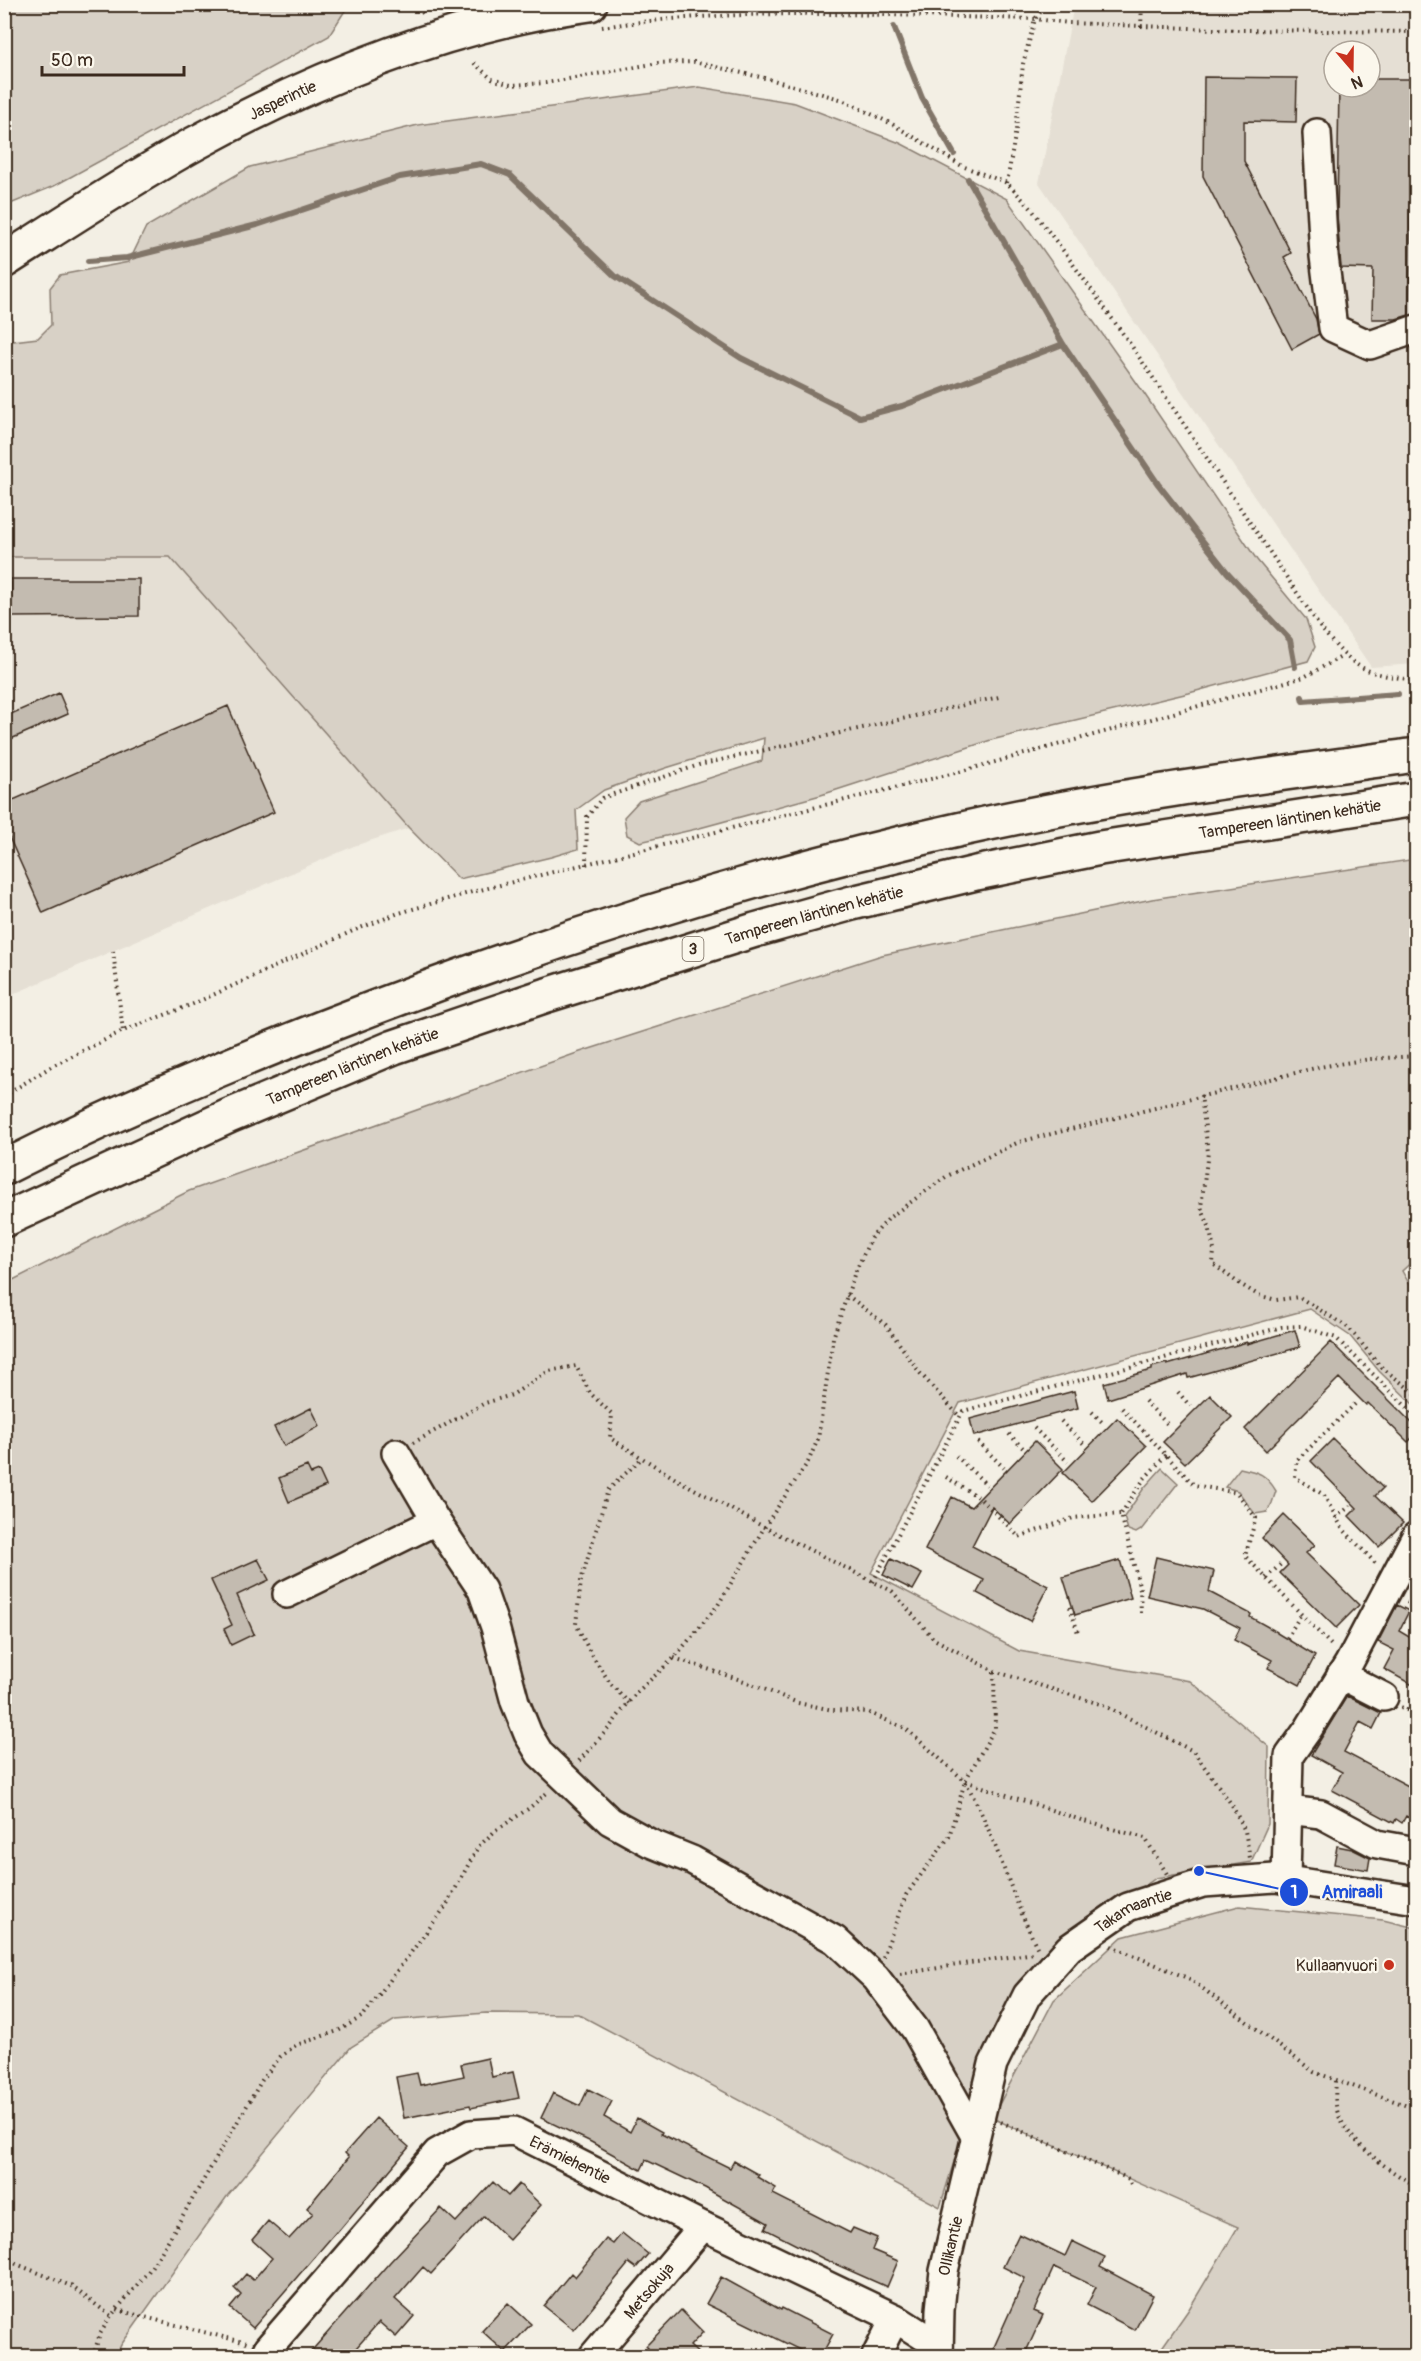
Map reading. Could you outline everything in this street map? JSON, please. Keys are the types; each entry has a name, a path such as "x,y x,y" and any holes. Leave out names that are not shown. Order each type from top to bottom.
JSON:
{"main road":[{"name":"Jasperintie","path":"4,261 194,145 282,99 368,63 466,30 591,17"},
{"path":"4,1168 64,1138 221,1068 384,1004 532,950 727,888 964,828 1088,804 1216,782 1416,755"},
{"name":"Tampereen läntinen kehätie","path":"4,1220 229,1116 393,1047 547,995 755,930 852,903 976,873 1100,848 1416,799"}],"street":[{"path":"1317,133 1324,256 1333,328 1370,345 1416,329"},
{"path":"396,1453 436,1521 482,1590 495,1627 515,1702 528,1734 540,1754 610,1821 650,1843 692,1860 835,1940 876,1978 915,2029 983,2127"},
{"path":"287,1594 436,1521"},
{"path":"1286,1879 1289,1756 1345,1669 1416,1536"},
{"path":"1345,1669 1396,1704"},
{"path":"1288,1810 1321,1814 1377,1844 1416,1851"},
{"name":"Takamaantie","path":"983,2127 993,2064 1027,1995 1070,1948 1128,1907 1203,1882 1254,1879 1286,1879 1416,1900"},
{"name":"Ollikantie","path":"939,2351 944,2271 983,2127"},
{"name":"Erämiehentie","path":"266,2352 437,2153 471,2134 514,2131 703,2226 895,2318 939,2351"},
{"name":"Metsokuja","path":"593,2356 703,2226"},
{"path":"876,2356 895,2318"}],"path":[{"path":"413,4 429,19"},
{"path":"1007,183 1023,64 1035,19 1047,4"},
{"path":"1141,27 1142,4"},
{"path":"591,17 650,20 763,14 1035,19 1141,27 1416,32"},
{"path":"474,63 492,79 511,85 546,83 658,63 694,62 840,99 892,124 962,166 1007,183 1030,207 1125,335 1313,618 1343,656 1367,671 1416,681"},
{"path":"4,1096 52,1066 123,1031 174,1012 355,930 399,913 472,892 959,772 1304,677 1343,656"},
{"path":"586,865 587,817 602,798 699,765 999,697"},
{"path":"113,951 123,1031"},
{"path":"93,2356 100,2334 111,2316 148,2272 162,2251 262,2080 280,2057 296,2045 338,2031 363,2016 446,1906 478,1847 495,1831 543,1797 565,1776 629,1703 674,1658 718,1605 764,1527 808,1462 818,1439 833,1338 847,1294 862,1254 871,1238 890,1217 947,1176 1019,1142 1319,1067 1370,1059 1416,1056"},
{"path":"1201,1095 1208,1152 1201,1207 1209,1226 1214,1250 1213,1263 1258,1295 1276,1300 1299,1297 1349,1328 1380,1366 1416,1394"},
{"path":"847,1294 886,1325 920,1373 960,1418"},
{"path":"873,1581 963,1411 1282,1326 1301,1326 1336,1338 1416,1416"},
{"path":"396,1453 485,1403 512,1395 549,1371 576,1366 590,1393 612,1414 610,1438 642,1458 764,1527 892,1591 934,1639 994,1671 1102,1705 1193,1751 1232,1804 1245,1831 1254,1879"},
{"path":"1178,1392 1190,1406"},
{"path":"1145,1401 1169,1426"},
{"path":"1355,1404 1297,1460 1295,1477 1323,1495 1342,1528 1374,1560 1387,1592"},
{"path":"1122,1408 1194,1485 1237,1493 1256,1518 1245,1556 1301,1614 1345,1669"},
{"path":"1092,1412 1104,1424"},
{"path":"1061,1420 1085,1445"},
{"path":"1034,1428 1068,1462"},
{"path":"1009,1434 1023,1448"},
{"path":"978,1442 1004,1468"},
{"path":"1141,1613 1140,1589 1121,1514 1144,1479 1166,1455"},
{"path":"956,1456 987,1485"},
{"path":"629,1703 610,1683 590,1652 576,1624 580,1581 608,1490 642,1458"},
{"path":"946,1477 980,1498 1019,1537 1073,1518 1121,1514"},
{"path":"1336,1518 1350,1506"},
{"path":"1266,1578 1281,1564"},
{"path":"1070,1607 1078,1633"},
{"path":"1287,1638 1301,1614"},
{"path":"674,1658 747,1682 798,1703 833,1710 867,1712 905,1728 965,1781 1084,1821 1144,1838 1178,1891"},
{"path":"965,1781 989,1832 1021,1917 1039,1952 876,1978 906,1895 949,1837 965,1781 995,1728 994,1671"},
{"path":"1396,1704 1416,1695"},
{"path":"1106,1944 1190,1979 1314,2072 1416,2109"},
{"path":"1336,2080 1335,2101 1341,2121 1390,2172 1416,2186"},
{"path":"983,2127 1129,2179 1132,2187"},
{"path":"4,2259 71,2286 111,2316"},
{"path":"117,2310 266,2352"}],"shaded area":[{"path":"5,4 346,4 346,9 329,36 54,186 8,205 4,203"},
{"path":"1074,5 1416,5 1416,664 1371,667 1039,183"},
{"path":"699,87 795,103 900,143 1007,199 1139,386 1257,560 1306,619 1315,647 1308,661 1189,693 991,740 821,795 696,829 640,842 627,835 624,817 639,801 762,761 764,738 604,790 576,810 578,849 459,879 409,828 170,557 5,557 5,342 38,338 51,325 50,288 60,275 129,262 146,227 250,167 418,125"},
{"path":"4,557 170,557 409,828 354,846 18,992 5,1000"},
{"path":"1416,859 1416,1258 1402,1271 1416,1296 1416,1407 1379,1371 1350,1336 1310,1309 960,1403 871,1573 1019,1651 1190,1681 1269,1747 1268,1824 1251,1862 1156,1878 1061,1944 986,2058 940,2207 578,2014 486,2013 395,2020 351,2047 228,2195 121,2345 116,2356 5,2356 5,1284 189,1191 577,1053 882,955 1152,899"},
{"path":"1162,1468 1178,1483 1141,1530 1136,1533 1128,1530 1124,1517 1144,1488"},
{"path":"1240,1468 1261,1475 1276,1491 1267,1512 1255,1514 1238,1491 1225,1487"},
{"path":"1239,1906 1383,1920 1416,1928 1416,2356 1156,2356 1189,2309 1238,2227 992,2118 1054,2000 1122,1937"}],"building":[{"path":"1204,77 1297,78 1296,122 1244,121 1244,161 1291,253 1284,257 1316,319 1319,334 1292,349 1203,176"},
{"path":"1382,79 1412,79 1409,315 1396,319 1372,319 1373,269 1341,268 1337,215 1339,99 1382,99"},
{"path":"11,579 139,579 139,616 11,617"},
{"path":"59,693 68,714 4,742 4,717"},
{"path":"228,706 274,812 43,913 4,826 4,804"},
{"path":"1295,1330 1300,1347 1188,1378 1187,1374 1108,1399 1104,1383 1152,1370 1152,1367 1167,1363 1167,1365"},
{"path":"1331,1342 1416,1427 1416,1434 1408,1442 1339,1378 1266,1451 1245,1429"},
{"path":"1074,1391 1078,1408 974,1436 970,1419"},
{"path":"1210,1395 1232,1417 1185,1463 1163,1442"},
{"path":"311,1408 320,1426 284,1446 274,1427"},
{"path":"1117,1418 1146,1446 1092,1501 1063,1473"},
{"path":"1333,1439 1383,1488 1375,1496 1403,1523 1379,1547 1349,1516 1357,1508 1311,1461"},
{"path":"1035,1441 1063,1469 1010,1524 992,1507 972,1546 1048,1586 1030,1621 977,1593 984,1580 925,1550 952,1497 971,1507"},
{"path":"307,1466 311,1474 319,1471 326,1486 289,1502 279,1478"},
{"path":"1284,1515 1315,1545 1306,1553 1359,1605 1336,1628 1280,1573 1288,1565 1262,1538"},
{"path":"1156,1557 1214,1571 1209,1592 1251,1614 1250,1617 1315,1656 1300,1685 1268,1668 1272,1660 1234,1640 1240,1628 1203,1609 1147,1596"},
{"path":"258,1559 269,1580 237,1595 254,1634 231,1645 224,1629 232,1625 211,1580"},
{"path":"891,1559 922,1574 913,1590 883,1575"},
{"path":"1120,1560 1131,1598 1075,1615 1063,1577"},
{"path":"1397,1605 1409,1611 1399,1631 1416,1641 1416,1687 1384,1669 1394,1650 1378,1642"},
{"path":"1347,1696 1381,1713 1373,1729 1360,1722 1344,1752 1416,1790 1416,1822 1406,1816 1402,1823 1396,1819 1394,1823 1332,1790 1342,1772 1311,1755"},
{"path":"1337,1846 1352,1849 1370,1858 1368,1870 1334,1864"},
{"path":"488,2058 492,2077 513,2072 519,2098 404,2118 396,2077 417,2073 420,2085 464,2076 461,2064"},
{"path":"588,2089 612,2101 604,2117 630,2132 637,2118 662,2132 661,2134 730,2168 734,2161 776,2188 773,2194 850,2233 853,2228 877,2238 872,2250 898,2261 887,2287 765,2229 768,2223 705,2188 646,2160 641,2170 541,2118 553,2093 580,2106"},
{"path":"376,2118 409,2147 253,2328 230,2308 241,2295 234,2288 246,2274 253,2280 272,2258 252,2240 268,2221 289,2239 313,2213 307,2208 349,2157 345,2153"},
{"path":"493,2182 508,2196 519,2184 541,2205 509,2240 484,2216 431,2274 423,2267 395,2299 414,2316 396,2337 379,2322 349,2356 307,2356 441,2208 456,2222"},
{"path":"622,2233 648,2254 636,2268 629,2263 574,2330 544,2306 571,2273 575,2277 606,2239 613,2244"},
{"path":"1019,2234 1065,2256 1072,2241 1105,2257 1100,2267 1153,2295 1135,2330 1087,2305 1096,2287 1054,2267 1034,2311 1043,2315 1024,2356 990,2356 1025,2278 1003,2267"},
{"path":"721,2277 781,2310 782,2308 833,2334 821,2356 812,2356 706,2304"},
{"path":"508,2303 531,2324 505,2352 482,2331"},
{"path":"681,2310 703,2332 690,2346 701,2356 640,2356 648,2348 646,2346"}],"waterway":[{"path":"894,27 922,98 954,154"},
{"path":"88,261 127,258 257,225 400,177 481,164 510,175 615,276 741,358 860,417 902,406 1063,344"},
{"path":"968,179 1063,344 1158,484 1227,572 1290,640 1295,667"},
{"path":"1302,697 1303,701 1398,694"}],"place":[{"name":"Amiraali","path":"1199,1871"},
{"name":"Kullaanvuori","path":"1389,1965"}]}
